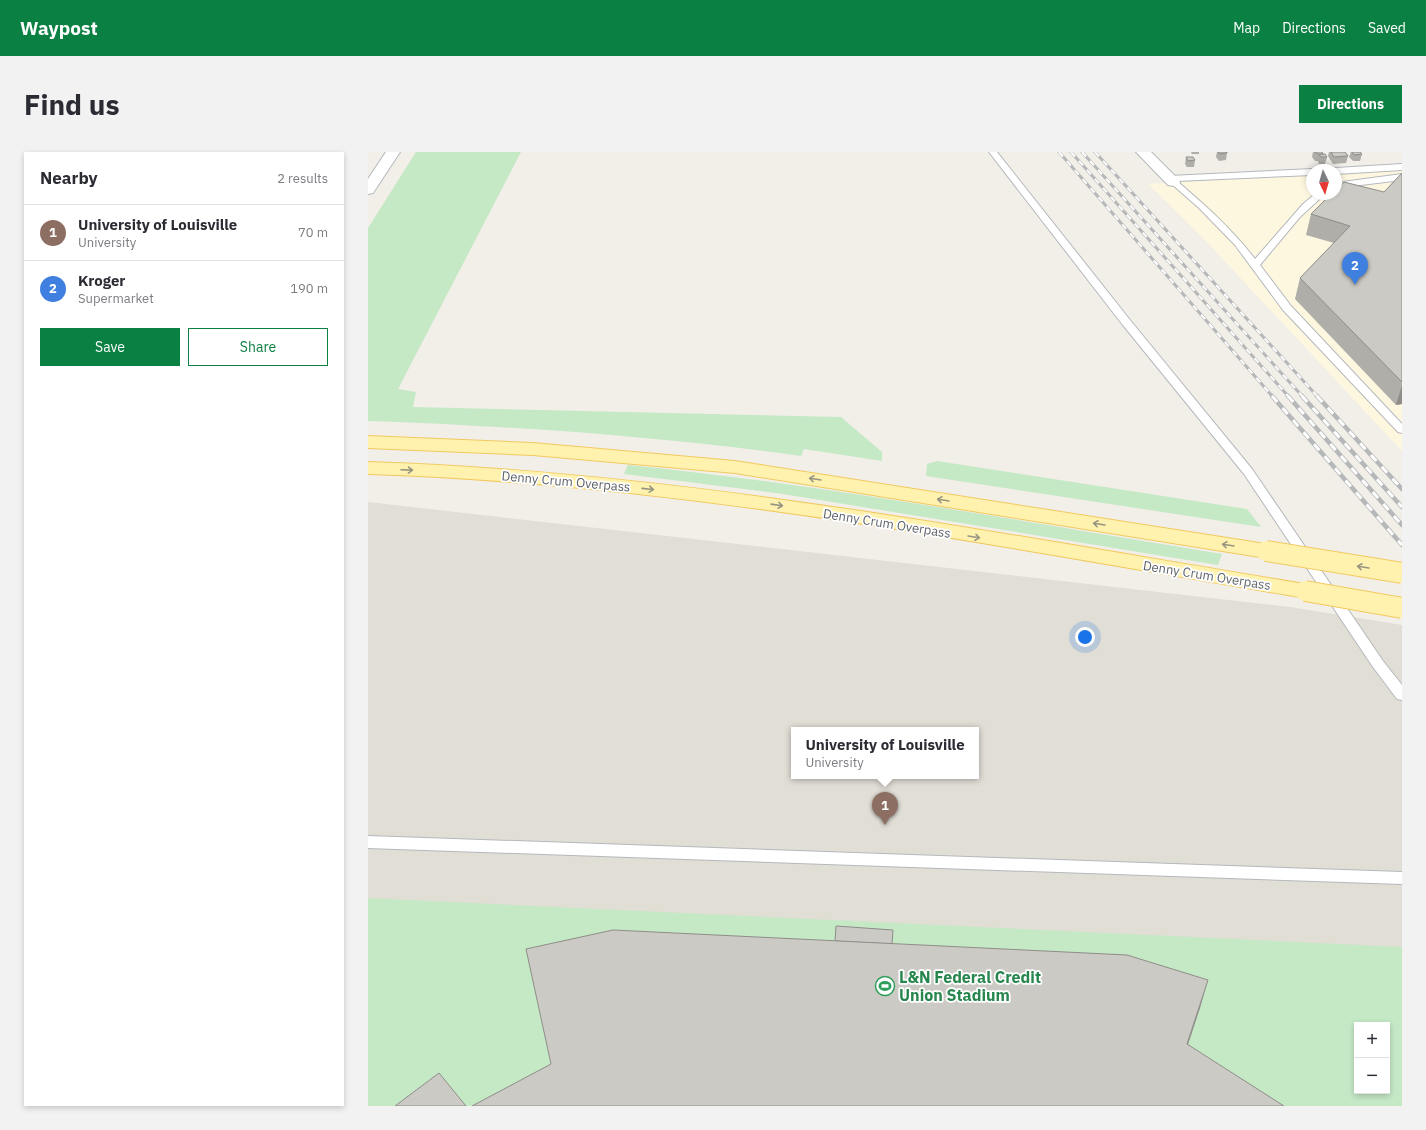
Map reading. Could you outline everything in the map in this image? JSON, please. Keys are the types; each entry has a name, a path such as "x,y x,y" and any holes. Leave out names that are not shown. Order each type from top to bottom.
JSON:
{"main road":[{"path":"368,442 534,449 735,467 1402,573"},
{"name":"Denny Crum Overpass","path":"368,468 429,470 570,480 705,495 838,514 1402,608"}],"street":[{"path":"368,190 393,152"},
{"path":"1143,152 1172,180"}],"lane":[{"path":"993,152 1248,472 1378,664 1402,695"},
{"path":"1342,171 1402,168"},
{"path":"1172,180 1306,172"},
{"path":"1342,185 1402,178"},
{"path":"1172,180 1188,196 1202,206 1238,243 1286,308 1402,430"},
{"path":"1255,265 1313,200"},
{"path":"368,842 1402,878"}],"shaded area":[{"path":"1402,169 1402,451 1206,241 1148,184 1306,174 1306,200 1342,200 1342,172"},
{"path":"368,502 1290,607 1402,625 1402,1106 368,1106"}],"green space":[{"path":"416,152 521,152 398,389 416,392 413,407 841,417 882,452 882,461 804,449 801,456 639,437 531,429 368,421 368,228"},
{"path":"937,461 1247,509 1261,527 926,476 927,464"},
{"path":"628,465 703,473 851,494 1222,554 1218,565 783,494 624,474"},
{"name":"L&N Federal Credit Union Stadium","path":"368,898 1402,947 1402,1106 368,1106"}],"building":[{"path":"1218,152 1227,152 1227,153 1220,154"},
{"path":"1315,152 1322,152 1323,154 1317,154"},
{"path":"1331,152 1345,152 1348,156 1334,157"},
{"path":"1352,152 1360,152 1362,154 1354,155"},
{"path":"1325,154 1327,157 1321,157 1319,155"},
{"path":"1186,157 1193,157 1195,160 1188,161"},
{"path":"1402,173 1402,382 1300,278 1350,226 1311,214 1325,200 1342,200 1342,184 1344,182 1384,192"},
{"path":"836,926 893,930 892,944 835,941"},
{"path":"613,930 1127,955 1208,980 1187,1044 1284,1106 472,1106 551,1064 526,949"},
{"path":"439,1073 466,1106 395,1106"}],"railway":[{"path":"1059,152 1273,397"},
{"path":"1071,152 1289,397"},
{"path":"1082,152 1303,397"},
{"path":"1095,152 1318,397"},
{"path":"1272,396 1402,545"},
{"path":"1288,396 1402,525"},
{"path":"1302,396 1402,507"},
{"path":"1317,396 1402,489"}],"place":[{"name":"Kroger","path":"1355,285"},
{"name":"University of Louisville","path":"885,825"},
{"name":"L&N Federal Credit Union Stadium","path":"885,986"}]}
